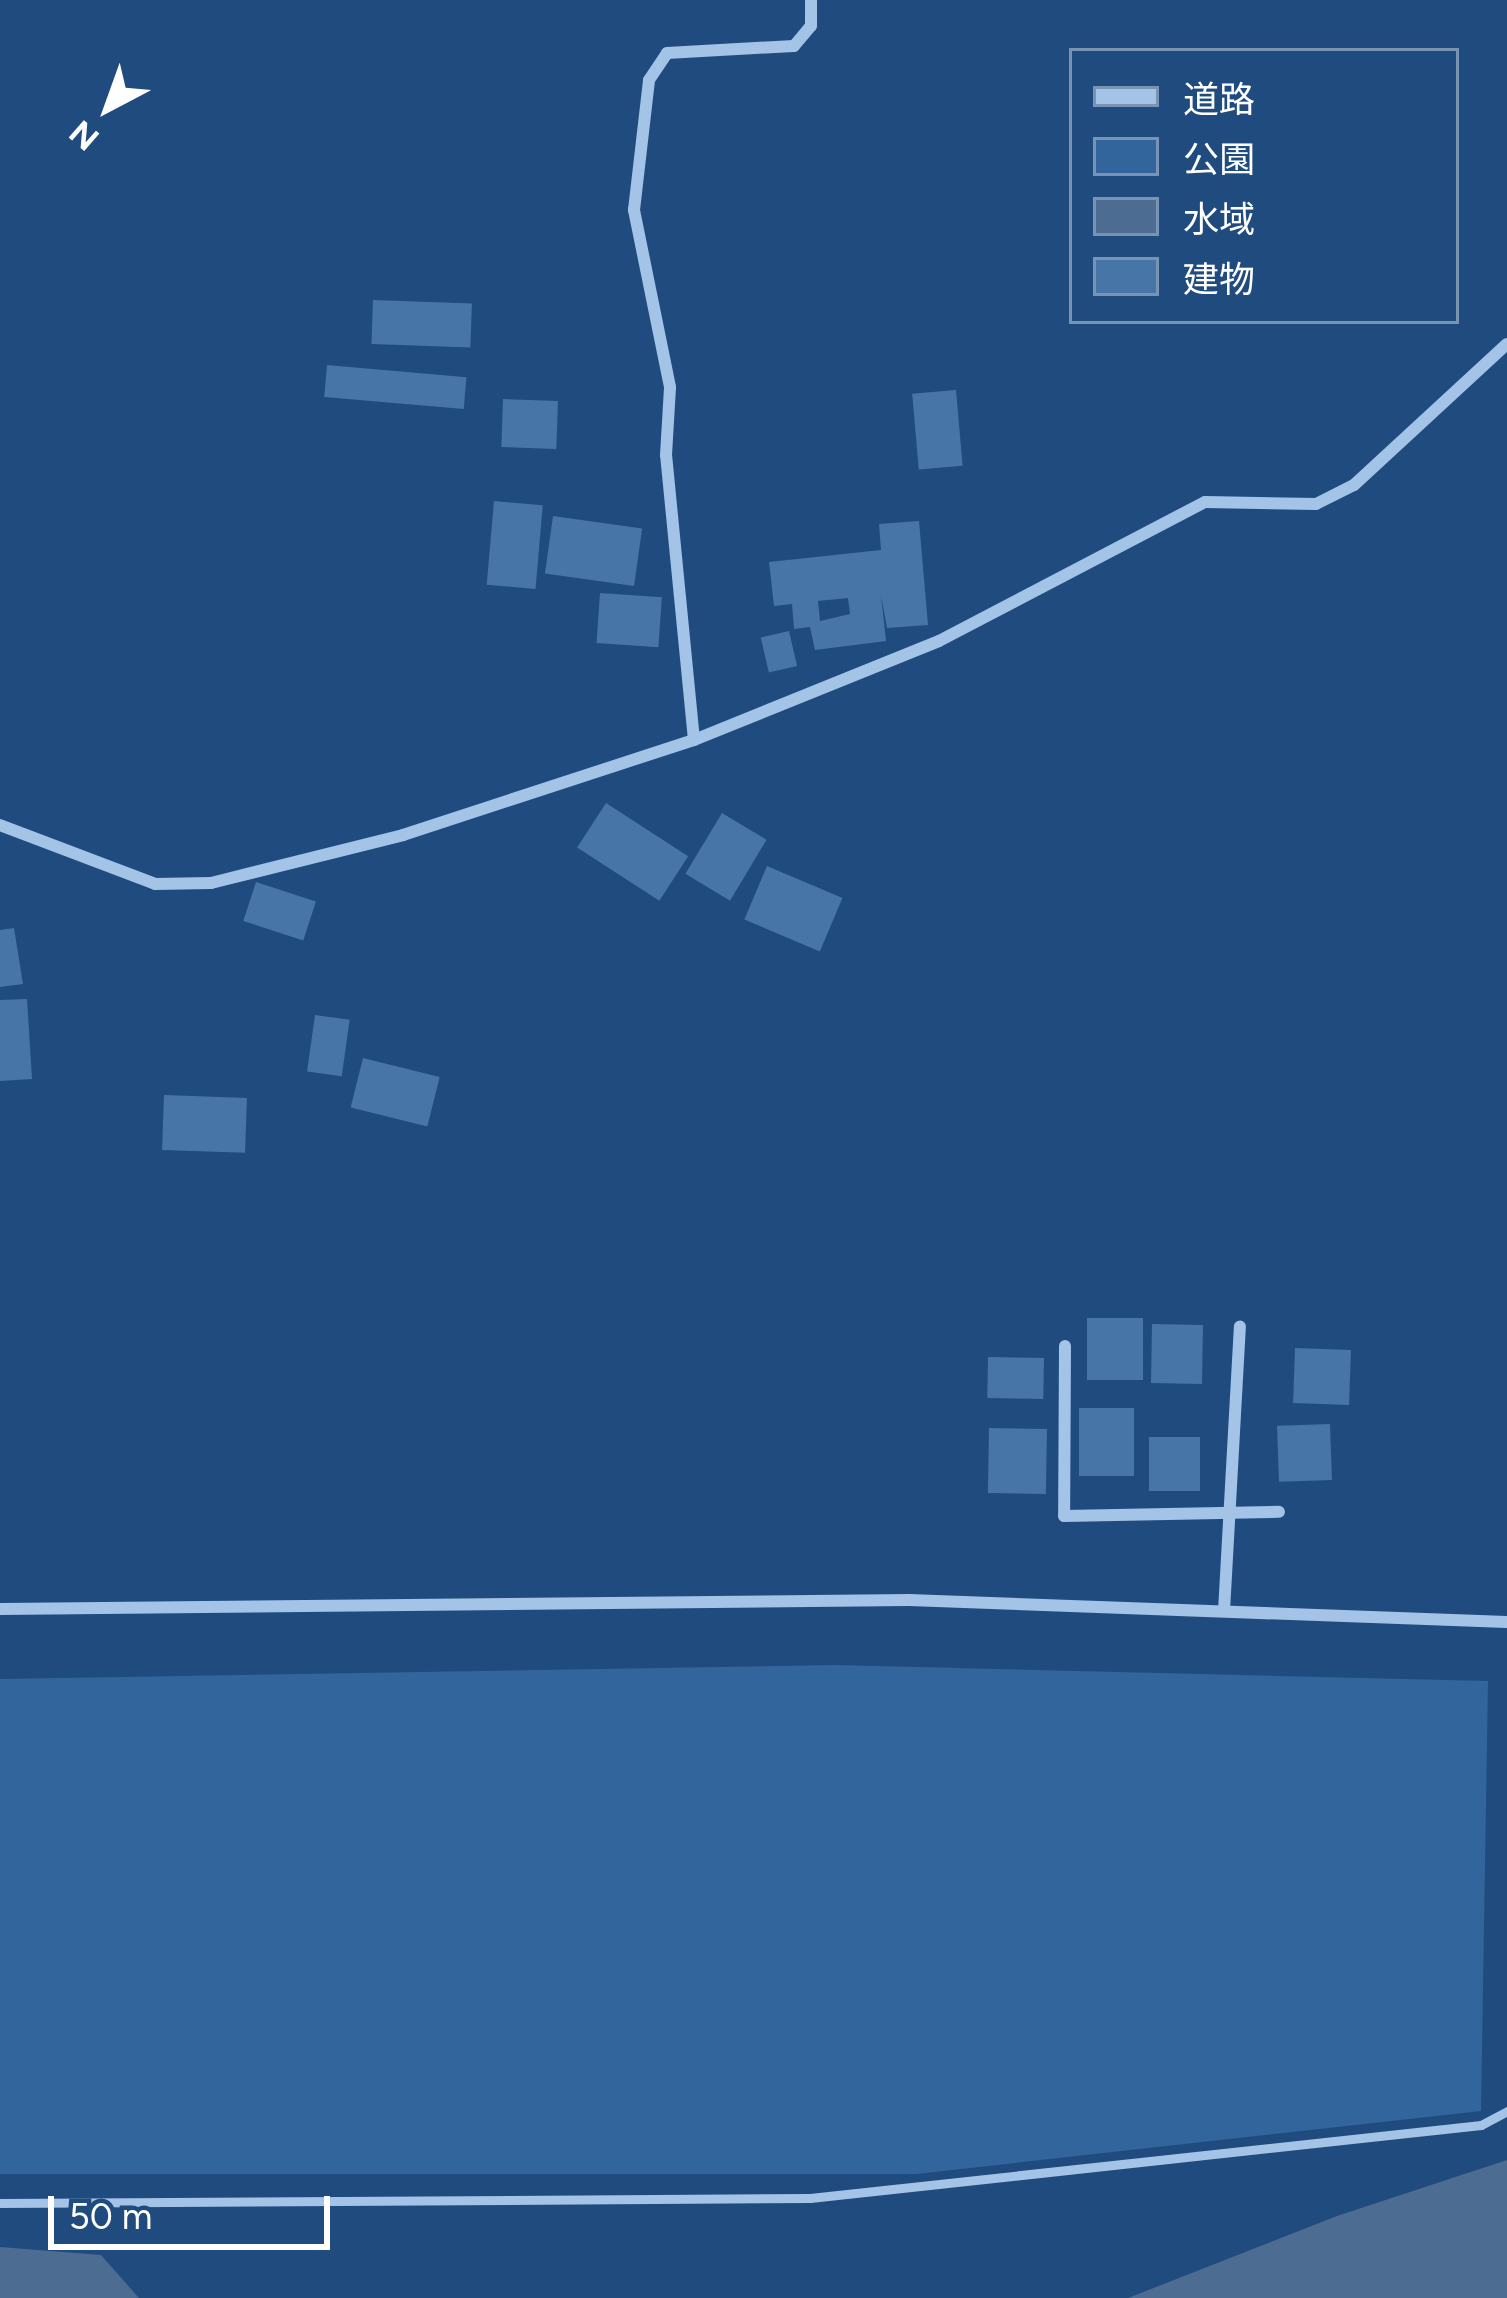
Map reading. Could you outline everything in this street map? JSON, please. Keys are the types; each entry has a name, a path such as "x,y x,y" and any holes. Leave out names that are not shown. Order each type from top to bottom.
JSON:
{"street":[{"path":"694,740 666,455 670,387 634,211 649,80 667,53 794,46 811,26 811,0"},
{"path":"0,825 155,884 211,883 694,740 1029,602 1151,522 1205,502 1316,504 1354,485 1507,344"},
{"path":"1224,1611 1240,1326"},
{"path":"1065,1346 1064,1516 1279,1513"},
{"path":"0,1609 908,1600 1507,1622"}],"lane":[{"path":"0,2203 810,2198 1481,2125 1507,2111"}],"green space":[{"path":"836,1665 1488,1681 1481,2111 916,2174 0,2174 0,1679"}],"water":[{"path":"1507,2160 1507,2298 1128,2298 1337,2216"},
{"path":"0,2247 101,2255 139,2298 0,2298"}],"building":[{"path":"373,300 472,303 470,347 371,344"},
{"path":"327,365 466,377 464,409 324,397"},
{"path":"956,390 963,466 919,470 912,394"},
{"path":"503,399 558,401 556,449 501,447"},
{"path":"494,501 543,505 535,589 487,585"},
{"path":"553,516 642,529 634,586 545,573"},
{"path":"919,521 928,625 887,628 881,595 886,641 815,650 810,627 794,629 792,604 774,606 769,562 881,550 879,524","holes":["848,598 850,614 820,621 818,601"]},
{"path":"600,593 662,597 658,647 597,643"},
{"path":"789,631 797,666 769,673 761,638"},
{"path":"606,803 688,856 659,901 577,847"},
{"path":"722,813 767,840 730,901 685,874"},
{"path":"767,866 842,898 820,951 744,919"},
{"path":"256,882 316,901 303,940 243,921"},
{"path":"14,928 23,984 0,987 0,930"},
{"path":"27,999 32,1079 0,1081 0,1000"},
{"path":"315,1015 350,1020 342,1076 307,1071"},
{"path":"363,1058 440,1077 427,1127 351,1107"},
{"path":"164,1095 247,1098 245,1153 162,1150"},
{"path":"1087,1318 1143,1318 1143,1380 1087,1380"},
{"path":"1152,1324 1203,1325 1202,1384 1151,1383"},
{"path":"1295,1348 1351,1350 1349,1405 1293,1403"},
{"path":"988,1357 1044,1358 1043,1399 987,1398"},
{"path":"1079,1408 1134,1408 1134,1476 1079,1476"},
{"path":"1330,1424 1332,1480 1279,1482 1277,1426"},
{"path":"989,1428 1047,1429 1046,1494 988,1493"},
{"path":"1149,1437 1200,1437 1200,1491 1149,1491"}]}
